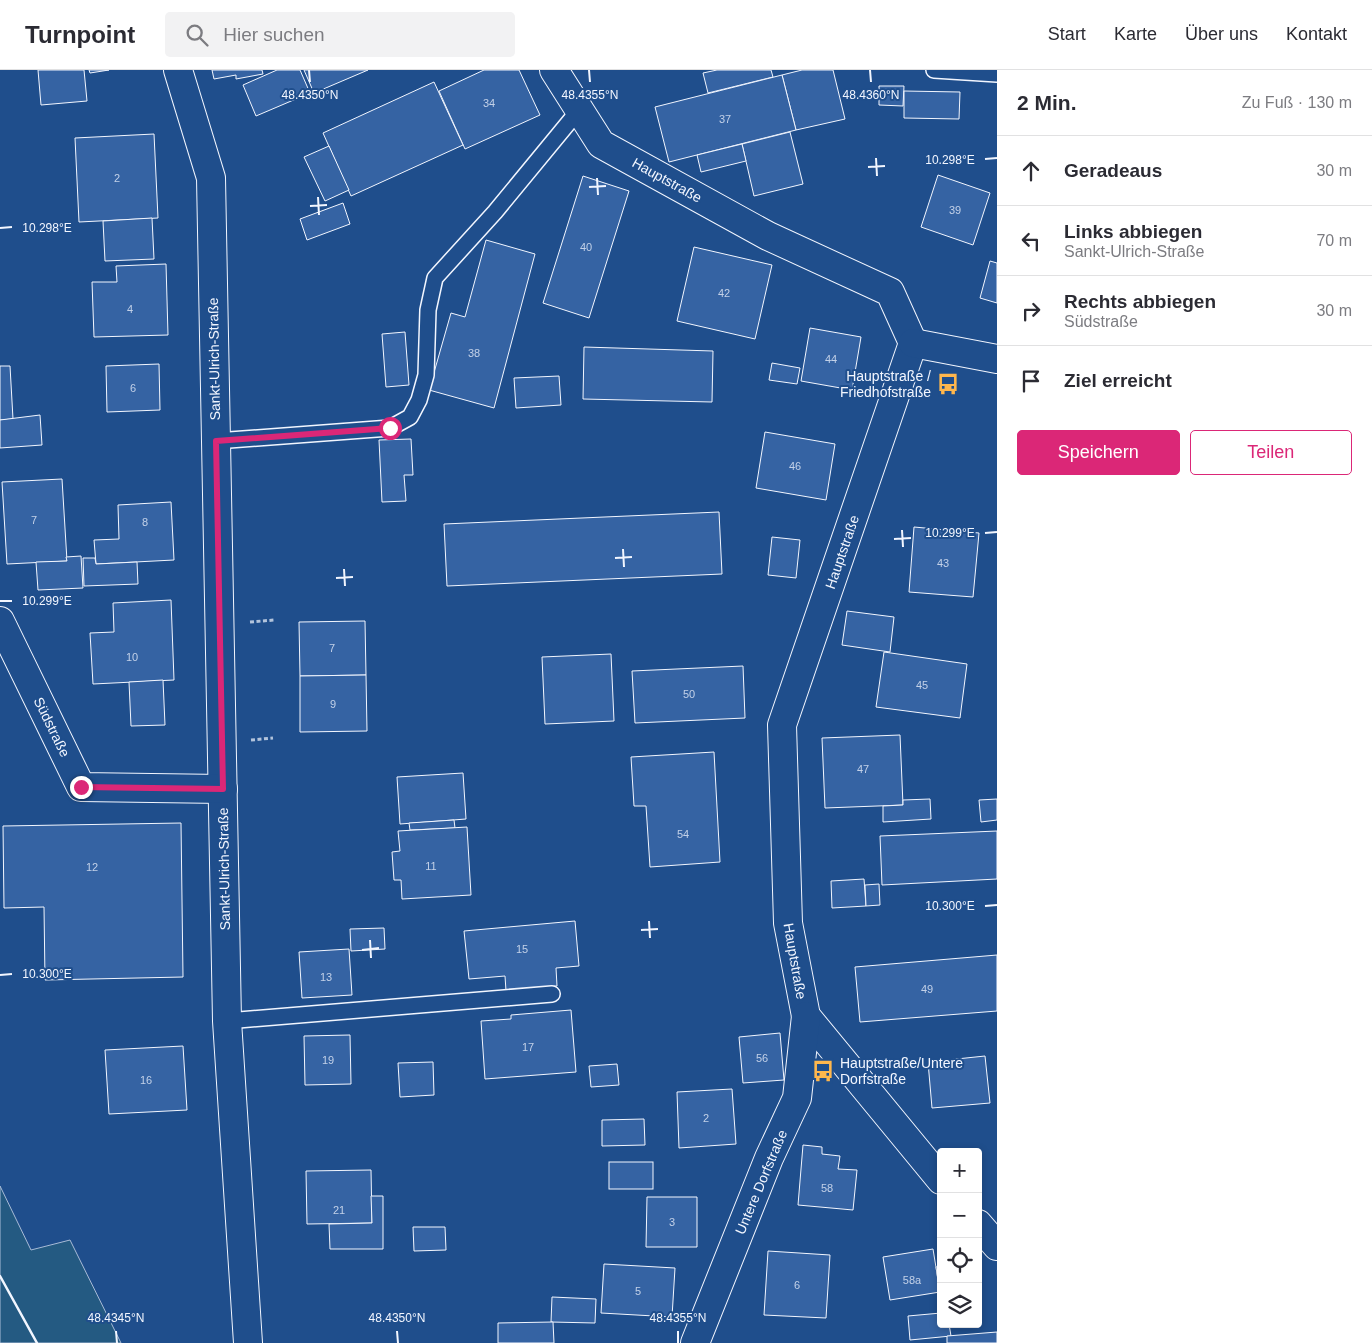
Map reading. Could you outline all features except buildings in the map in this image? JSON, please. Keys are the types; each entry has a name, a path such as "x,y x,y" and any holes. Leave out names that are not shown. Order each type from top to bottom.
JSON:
{"street":[{"name":"Sankt-Ulrich-Straße","path":"178,70 211,178 227,1021 248,1343"},
{"name":"Hauptstraße","path":"554,70 601,144 768,236 890,292 913,344 782,725 788,923 806,1016 937,1175"},
{"path":"913,344 997,359"},
{"name":"Südstraße","path":"0,621 81,787 223,789"},
{"name":"Untere Dorfstraße","path":"695,1343 769,1158 797,1098 806,1016"},
{"path":"982,1229 997,1246"}],"lane":[{"path":"934,70 997,74"},
{"path":"216,441 390,428 410,417 419,400 426,375 428,310 435,278 495,212 579,110"},
{"path":"227,1021 552,994"}],"shaded area":[{"path":"0,1186 31,1250 70,1240 121,1343 0,1343"}],"wall":[{"path":"0,1276 37,1343"}],"place":[{"name":"Hauptstraße / Friedhofstraße","path":"948,384"},
{"name":"Hauptstraße/Untere Dorfstraße","path":"823,1071"}],"route":[{"path":"81,787 223,789 216,441 390,428"}]}
